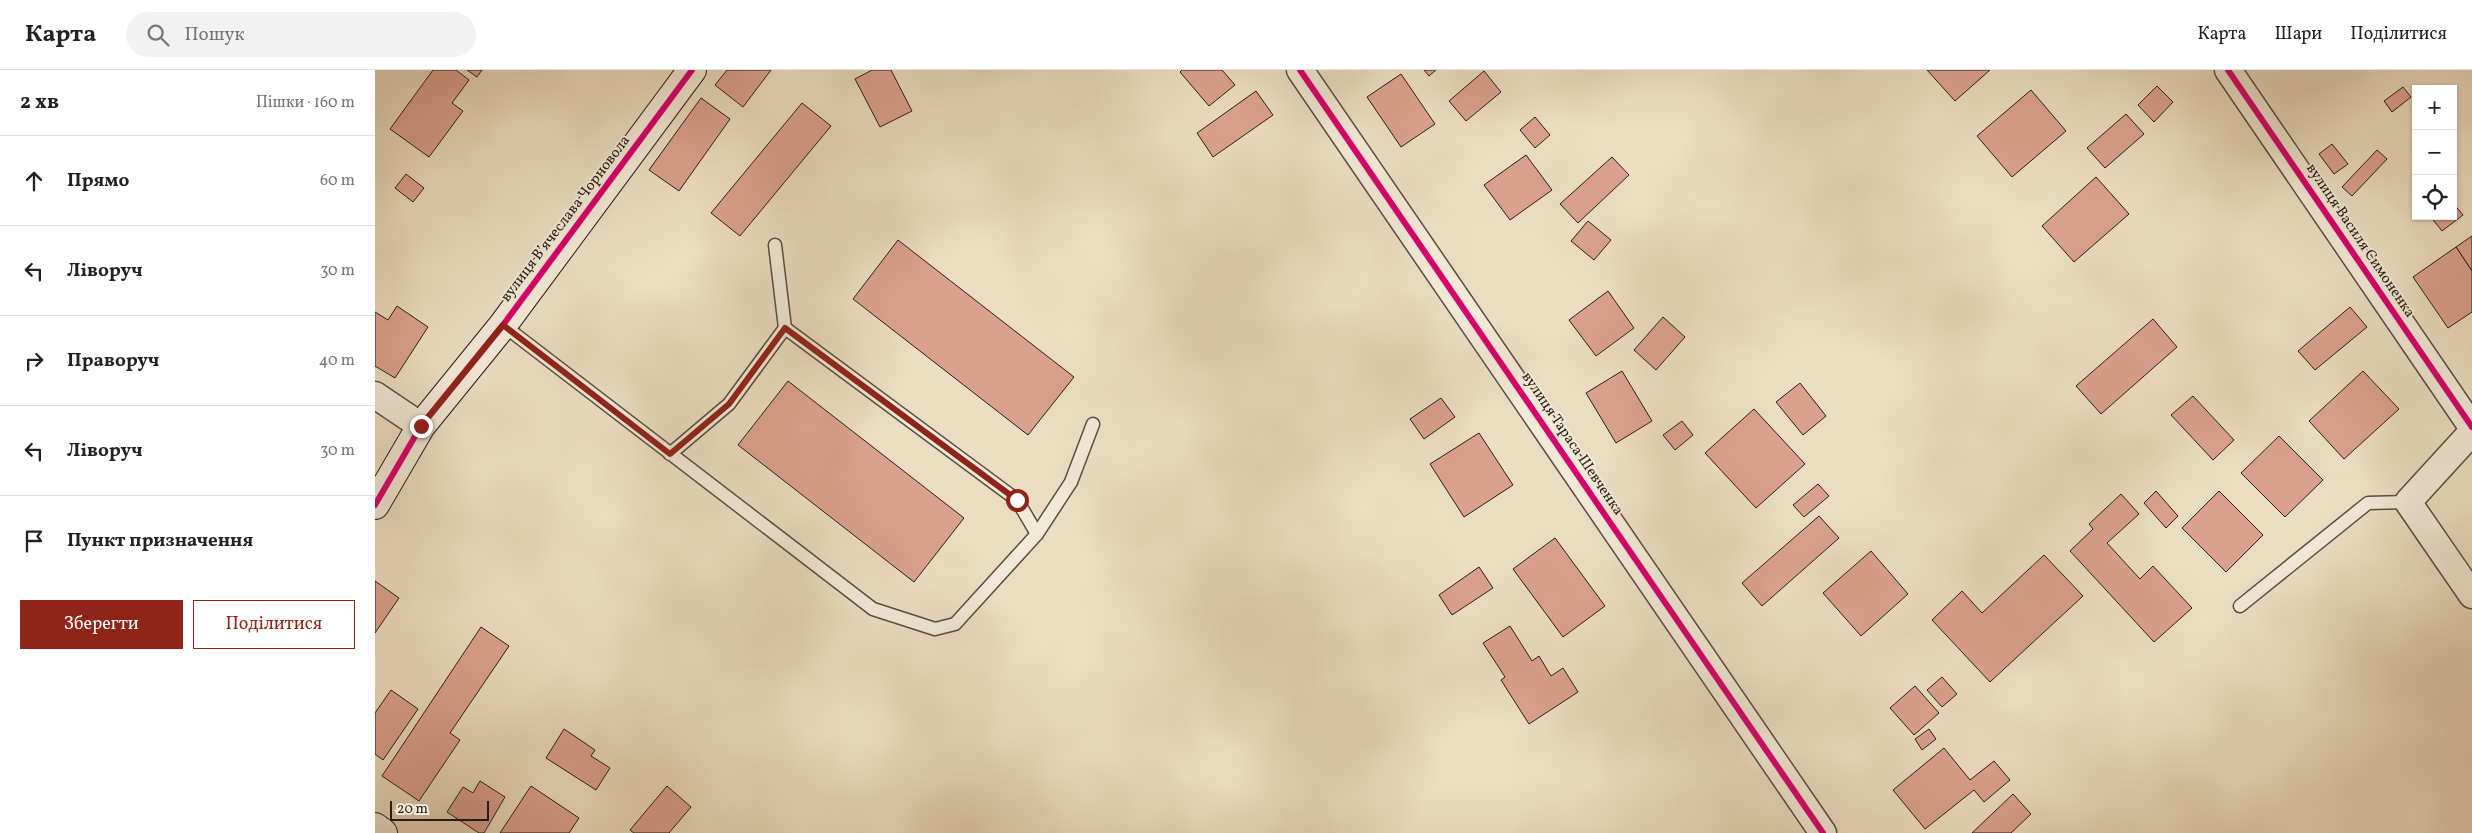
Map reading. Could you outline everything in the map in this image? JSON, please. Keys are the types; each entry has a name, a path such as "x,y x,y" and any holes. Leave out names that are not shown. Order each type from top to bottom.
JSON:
{"street":[{"name":"вулиця Вʼячеслава Чорновола","path":"375,505 421,426 503,325 692,70"},
{"name":"вулиця Тараса Шевченка","path":"1300,70 1823,833"},
{"name":"вулиця Василя Симоненка","path":"2228,70 2472,426"},
{"path":"375,395 421,426"},
{"path":"2472,432 2408,502 2472,595"},
{"path":"375,827 383,833"}],"lane":[{"path":"670,454 729,404 785,328 775,245"},
{"name":"вулиця Вʼячеслава Чорновола","path":"503,325 873,609 935,629 955,624 1037,534 1071,482 1093,424"},
{"path":"785,328 1017,500 1037,534"},
{"path":"2240,606 2368,504 2408,502"}],"building":[{"path":"433,70 456,70 469,80 452,103 463,111 429,157 390,129"},
{"path":"467,70 482,70 477,77"},
{"path":"727,70 771,70 743,107 715,85"},
{"path":"872,70 891,70 912,111 880,127 855,79"},
{"path":"1182,70 1222,70 1235,85 1209,106 1180,72"},
{"path":"1424,70 1436,70 1429,76"},
{"path":"1927,70 1990,70 1955,101"},
{"path":"1484,71 1501,92 1466,121 1449,101"},
{"path":"1401,74 1435,124 1401,147 1367,97"},
{"path":"2157,86 2173,102 2154,122 2138,105"},
{"path":"2403,87 2411,97 2392,112 2384,101"},
{"path":"2031,90 2066,131 2012,177 1977,136"},
{"path":"1256,91 1273,115 1213,157 1197,133"},
{"path":"701,98 730,119 679,191 649,170"},
{"path":"802,103 831,126 740,236 711,213"},
{"path":"2126,114 2144,134 2105,168 2087,148"},
{"path":"1535,117 1550,135 1535,148 1520,130"},
{"path":"2332,144 2348,164 2334,174 2319,154"},
{"path":"2377,150 2387,159 2352,196 2342,187"},
{"path":"1526,155 1552,190 1510,220 1484,185"},
{"path":"1612,157 1629,175 1578,223 1560,204"},
{"path":"406,174 424,188 413,202 395,188"},
{"path":"2096,177 2129,214 2074,262 2042,226"},
{"path":"2457,208 2463,215 2457,220"},
{"path":"2433,220 2456,220 2442,231"},
{"path":"1588,221 1611,240 1594,260 1571,241"},
{"path":"2472,236 2472,271 2456,247"},
{"path":"898,240 1074,377 1028,435 853,299"},
{"path":"2456,247 2472,271 2472,312 2448,328 2413,277"},
{"path":"1608,291 1634,328 1596,356 1569,320"},
{"path":"397,306 428,327 395,378 375,366 375,312 388,320"},
{"path":"2350,307 2367,327 2315,370 2298,351"},
{"path":"1663,317 1685,337 1656,370 1634,350"},
{"path":"2153,319 2177,347 2101,414 2076,386"},
{"path":"1622,371 1652,421 1616,443 1586,393"},
{"path":"2363,371 2399,409 2344,459 2309,421"},
{"path":"788,381 964,518 914,582 738,445"},
{"path":"1800,383 1826,416 1803,435 1776,402"},
{"path":"2193,396 2234,440 2213,460 2171,415"},
{"path":"1441,398 1455,417 1424,439 1410,419"},
{"path":"1754,409 1805,464 1756,508 1705,453"},
{"path":"1682,421 1693,435 1675,450 1663,435"},
{"path":"1479,433 1513,485 1464,517 1430,464"},
{"path":"2279,436 2323,480 2285,517 2241,473"},
{"path":"1818,484 1829,496 1804,517 1793,505"},
{"path":"2156,491 2178,516 2166,528 2144,503"},
{"path":"2219,491 2263,535 2226,572 2182,528"},
{"path":"2121,494 2139,514 2107,543 2140,579 2153,566 2192,608 2154,642 2070,551 2093,529 2089,524"},
{"path":"1819,516 1839,538 1762,606 1742,583"},
{"path":"1555,538 1605,606 1563,637 1513,569"},
{"path":"1871,551 1908,594 1861,636 1823,593"},
{"path":"2044,555 2083,596 1990,682 1932,620 1962,591 1982,613"},
{"path":"1479,567 1493,588 1452,615 1439,595"},
{"path":"375,581 399,598 375,633"},
{"path":"1510,626 1532,661 1539,656 1551,676 1563,668 1578,692 1529,724 1501,680 1505,677 1483,643"},
{"path":"481,627 509,646 450,733 460,740 419,801 382,776"},
{"path":"1942,677 1957,694 1942,707 1927,690"},
{"path":"1915,686 1939,713 1914,735 1890,708"},
{"path":"391,690 418,709 383,760 375,754 375,713"},
{"path":"564,729 595,750 591,756 610,768 596,790 546,758"},
{"path":"1929,729 1936,739 1922,750 1915,739"},
{"path":"1944,748 1970,780 1994,761 2010,780 1984,802 1974,790 1925,829 1893,790"},
{"path":"480,781 505,797 484,833 479,833 447,812 463,787 473,793"},
{"path":"531,786 579,818 569,833 500,833"},
{"path":"667,786 691,807 669,833 634,833 630,830"},
{"path":"2013,794 2031,814 2011,833 1972,833"}],"cycle path":[{"path":"375,505 421,426 503,325 692,70"},
{"path":"1300,70 1823,833"},
{"path":"2228,70 2472,427"}],"route":[{"path":"421,426 503,325 670,454 729,404 785,328 1017,500"}]}
